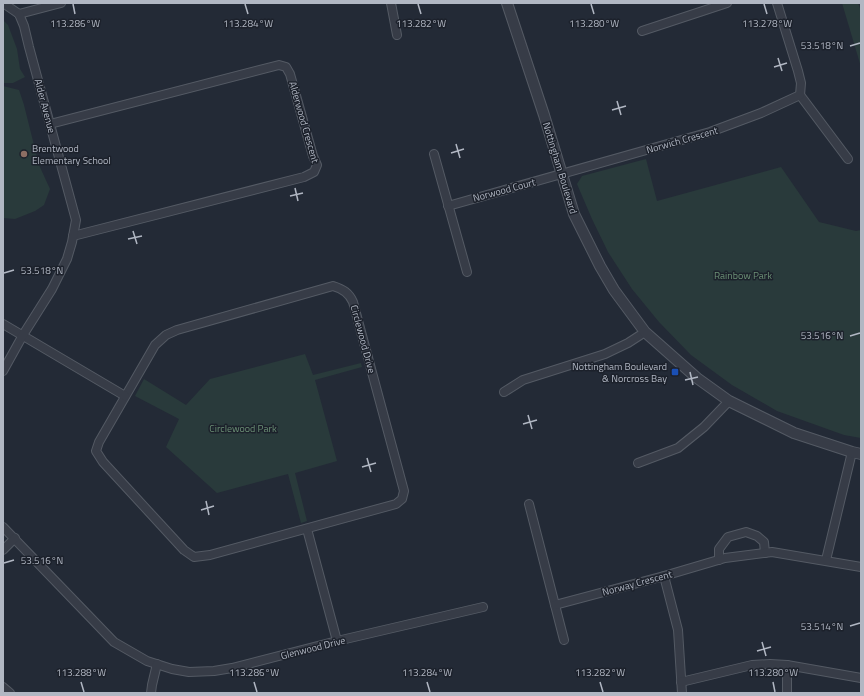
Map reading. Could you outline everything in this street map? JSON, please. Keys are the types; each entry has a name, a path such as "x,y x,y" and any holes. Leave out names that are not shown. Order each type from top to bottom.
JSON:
{"street":[{"path":"3,3 19,14 61,3"},
{"path":"391,3 398,35"},
{"name":"Nottingham Boulevard","path":"507,3 544,115 574,214 600,266 614,290 645,332 697,378 728,401 794,433 857,453"},
{"path":"642,31 727,3"},
{"path":"777,3 798,71 801,83 800,95 848,159"},
{"name":"Alder Avenue","path":"3,371 23,335 52,289 67,259 76,220 28,48 24,26 19,14"},
{"name":"Alderwood Crescent","path":"50,124 279,64 286,67 290,74 313,156 317,165 314,172 304,177 73,236"},
{"name":"Norwich Crescent","path":"561,175 731,126 784,104 800,95"},
{"path":"434,154 467,272"},
{"name":"Norwood Court","path":"448,206 561,175"},
{"name":"Circlewood Drive","path":"333,286 341,288 349,294 357,316 404,491 402,499 396,504 307,529 210,555 194,557 184,550 103,462 96,451 99,442 155,345 166,335 177,330 333,286"},
{"path":"3,324 126,396"},
{"path":"504,392 523,380 605,354 628,343 645,332"},
{"path":"638,463 678,448 704,427 728,401"},
{"path":"826,560 857,453"},
{"path":"529,504 564,640"},
{"name":"Glenwood Drive","path":"3,527 114,642 147,661 172,669 189,672 214,671 232,668 337,641 483,607"},
{"path":"307,529 337,641"},
{"path":"719,560 719,549 728,537 746,532 756,536 764,542 765,553"},
{"path":"3,550 15,538"},
{"name":"Norway Crescent","path":"555,605 719,560 772,552 861,567"},
{"path":"664,576 678,630 682,693"},
{"path":"151,693 157,664"},
{"path":"682,682 752,665 786,665 861,678"},
{"path":"786,665 787,693"},
{"path":"3,687 10,693"}],"green space":[{"path":"842,3 858,3 861,11 861,67"},
{"path":"3,20 8,25 17,49 20,69 25,77 13,83 3,83"},
{"path":"3,86 19,90 39,165 50,189 44,205 35,211 15,219 3,218"},
{"name":"Rainbow Park","path":"646,159 657,201 781,167 819,222 856,231 861,230 861,438 844,435 777,411 732,385 691,355 659,322 632,289 608,252 577,184 582,176"},
{"name":"Circlewood Park","path":"305,354 313,375 361,363 362,367 315,380 337,461 295,473 307,521 301,523 288,474 217,493 166,447 179,419 135,396 144,379 186,405 210,379"}],"place":[{"name":"Brentwood Elementary School","path":"24,154"},
{"name":"Nottingham Boulevard & Norcross Bay","path":"675,372"}]}
